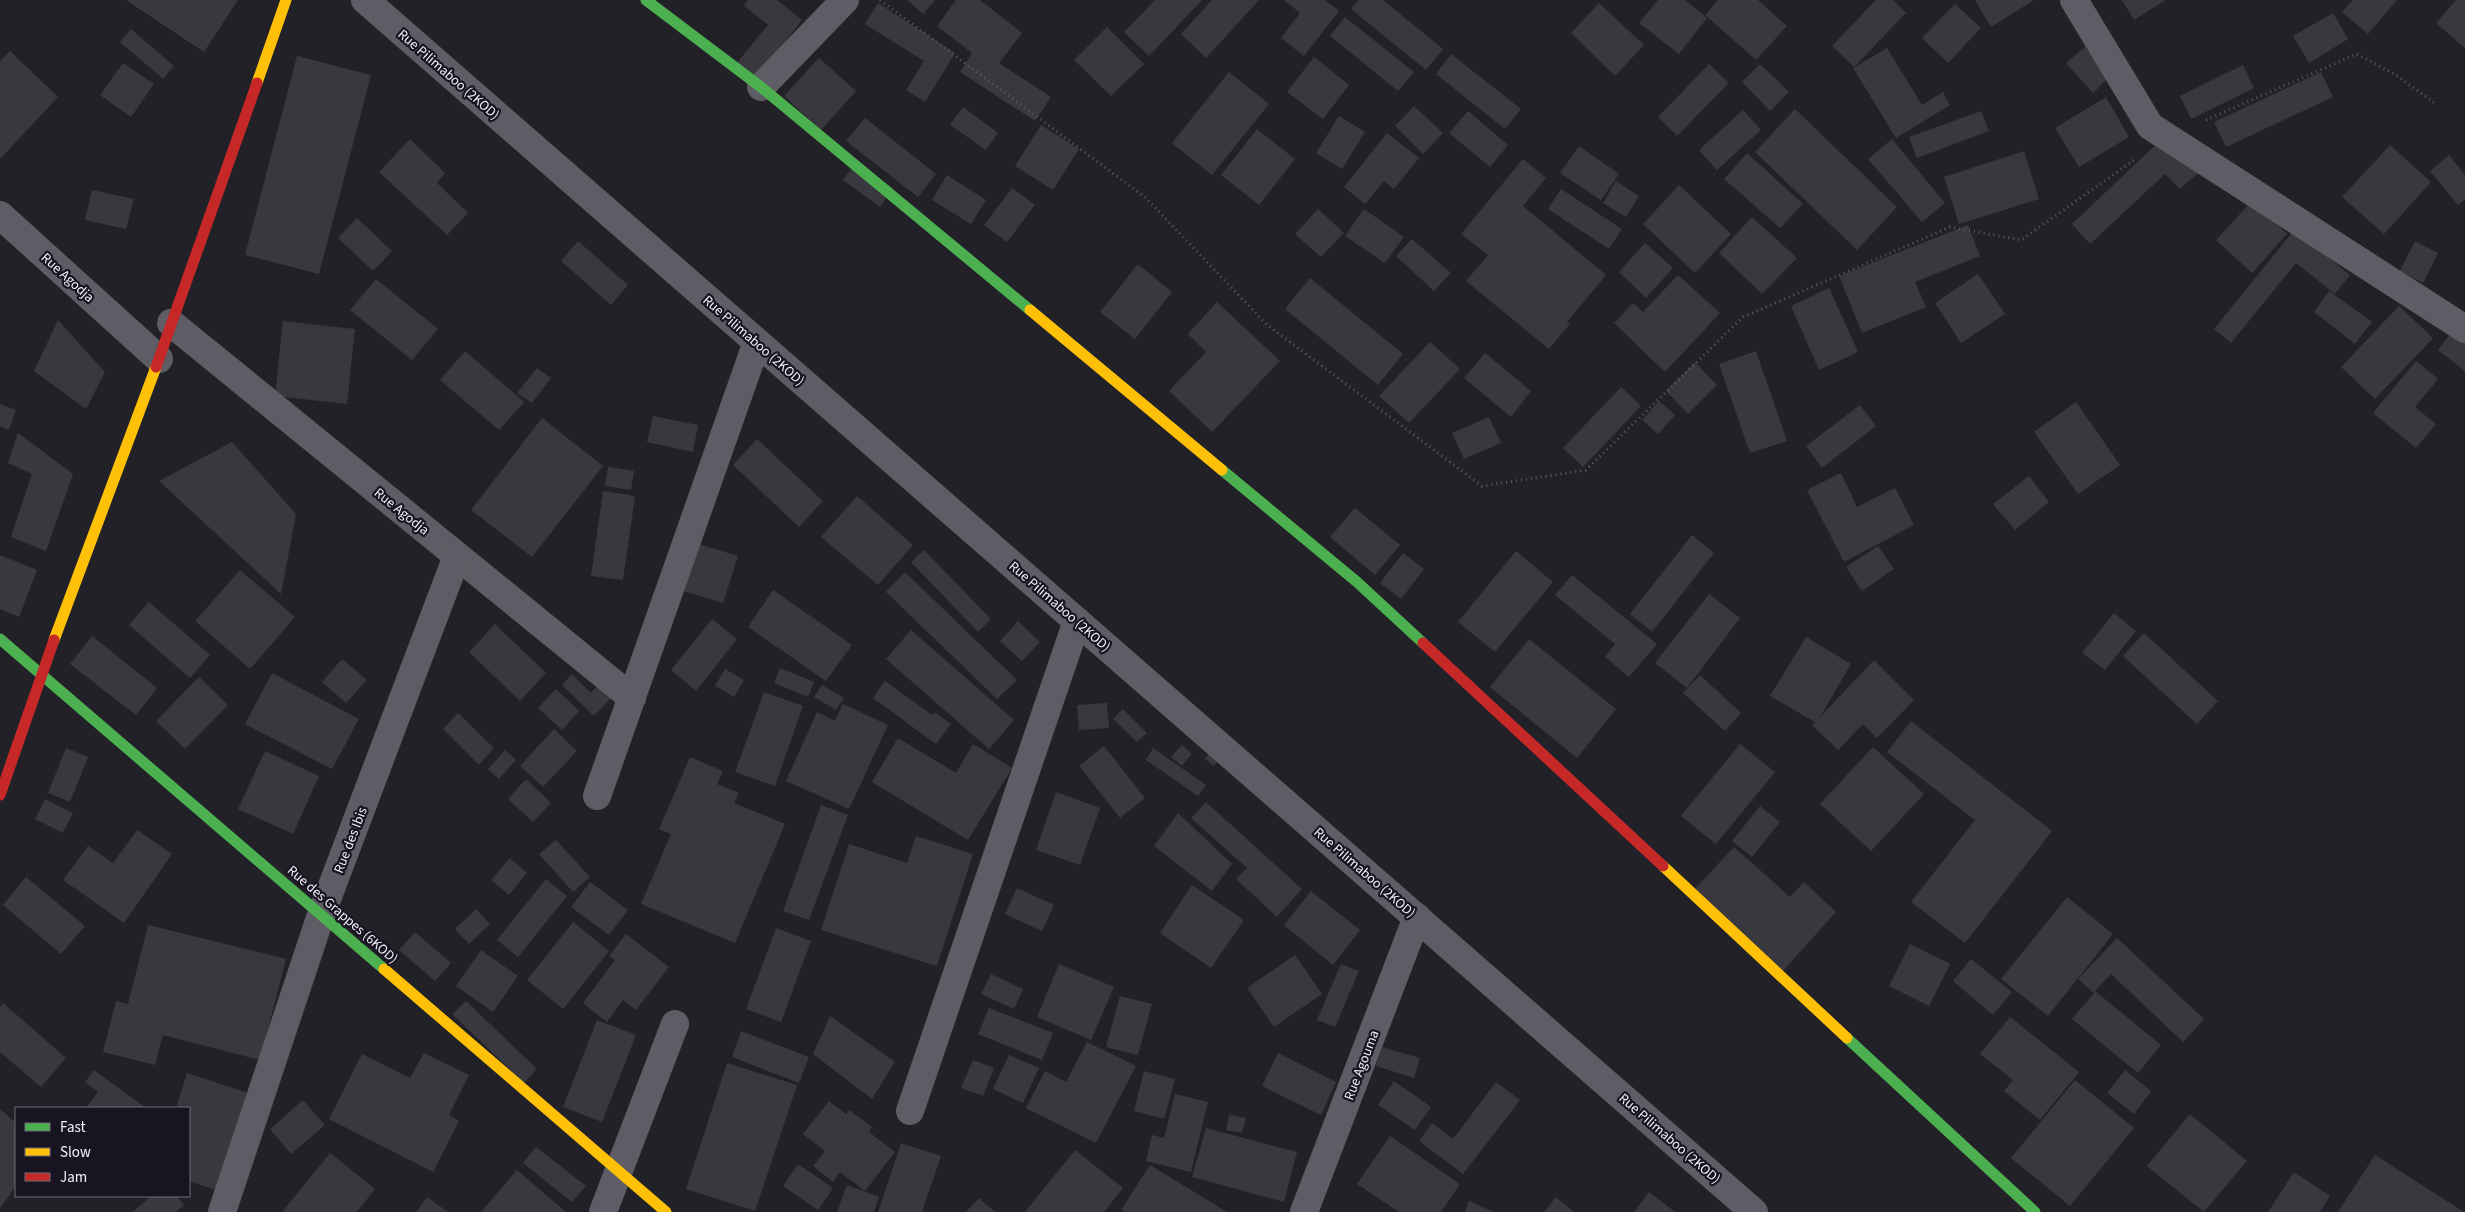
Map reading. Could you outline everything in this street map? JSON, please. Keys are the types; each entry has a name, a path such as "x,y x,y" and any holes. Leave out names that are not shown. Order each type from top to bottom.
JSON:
{"street":[{"path":"0,795 40,674 159,359 286,0"},
{"name":"Rue Pilimaboo (2KOD)","path":"365,0 1417,917 1751,1211"},
{"path":"646,0 762,87 1357,582 2035,1212"},
{"path":"762,87 845,0"},
{"path":"2074,0 2150,126 2465,329"},
{"name":"Rue Agodja","path":"0,215 159,359"},
{"name":"Rue Agodja","path":"172,323 632,698"},
{"path":"597,796 757,342"},
{"name":"Rue des Ibis","path":"222,1212 321,915 457,556"},
{"path":"910,1111 1077,621"},
{"name":"Rue des Grappes (6KOD)","path":"0,639 666,1212"},
{"name":"Rue Agouma","path":"1304,1212 1417,917"},
{"path":"603,1212 675,1024"}],"path":[{"path":"880,0 1145,197 1267,325 1482,486 1586,470 1742,317 1950,227 2021,240 2168,137 2357,54 2396,75 2436,104"}],"building":[{"path":"126,0 238,0 204,52"},
{"path":"748,0 777,0 802,20 750,86 731,70 768,25 744,6"},
{"path":"907,0 935,0 923,14"},
{"path":"956,0 980,0 1022,33 999,63 1051,97 1035,121 960,72 972,53 937,26"},
{"path":"1155,0 1202,0 1149,56 1124,32"},
{"path":"1212,0 1259,0 1206,58 1181,34"},
{"path":"1284,0 1325,0 1339,11 1304,56 1281,38 1300,13"},
{"path":"1359,0 1383,0 1443,49 1426,70 1351,9"},
{"path":"1658,0 1685,0 1707,18 1679,54 1639,23"},
{"path":"1718,0 1758,0 1787,26 1756,60 1705,15"},
{"path":"1876,0 1893,0 1906,13 1854,67 1832,46"},
{"path":"1975,0 2034,0 1991,27"},
{"path":"2122,0 2166,0 2134,20"},
{"path":"2353,0 2397,0 2368,34 2342,12"},
{"path":"2456,0 2465,0 2465,48 2436,23"},
{"path":"878,3 955,53 925,102 906,90 924,61 865,24"},
{"path":"1599,3 1644,45 1615,76 1571,33"},
{"path":"1955,4 1981,28 1948,63 1922,38"},
{"path":"2333,13 2348,39 2309,63 2293,36"},
{"path":"1345,17 1414,72 1398,91 1330,36"},
{"path":"1107,27 1144,64 1111,96 1074,60"},
{"path":"131,29 174,66 163,79 120,42"},
{"path":"2085,47 2110,76 2093,93 2066,63"},
{"path":"1887,48 1922,105 1943,92 1950,105 1896,138 1853,68"},
{"path":"10,51 58,97 0,159 0,61"},
{"path":"1451,54 1521,109 1505,129 1436,74"},
{"path":"297,56 371,75 319,274 245,255"},
{"path":"1314,57 1349,85 1323,119 1287,92"},
{"path":"819,58 856,91 821,130 784,96"},
{"path":"123,63 154,84 131,117 100,95"},
{"path":"1709,64 1729,83 1677,136 1658,117"},
{"path":"1760,64 1789,92 1770,111 1742,82"},
{"path":"2243,65 2254,88 2191,119 2180,96"},
{"path":"1229,72 1269,104 1212,175 1172,143"},
{"path":"2321,72 2333,97 2226,147 2214,122"},
{"path":"2106,97 2129,137 2079,167 2055,128"},
{"path":"1414,106 1443,133 1423,154 1395,126"},
{"path":"963,107 998,133 986,150 950,125"},
{"path":"1795,109 1897,207 1857,250 1755,152"},
{"path":"1743,110 1761,130 1717,170 1699,150"},
{"path":"1468,111 1508,145 1490,167 1449,133"},
{"path":"1981,111 1989,131 1917,158 1909,137"},
{"path":"1339,116 1365,132 1342,169 1316,153"},
{"path":"865,118 936,174 918,197 846,141"},
{"path":"1041,125 1079,149 1053,190 1015,166"},
{"path":"1257,129 1295,159 1259,205 1221,175"},
{"path":"1387,133 1419,158 1394,189 1384,181 1365,204 1344,187"},
{"path":"2164,137 2198,173 2180,189 2165,174 2090,244 2072,224"},
{"path":"410,139 445,173 437,183 468,213 447,235 379,172"},
{"path":"1892,139 1945,203 1922,222 1868,159"},
{"path":"2390,145 2431,182 2384,234 2342,197"},
{"path":"1579,146 1619,174 1601,200 1560,173"},
{"path":"2024,151 2039,199 1959,224 1944,177"},
{"path":"1747,153 1803,204 1780,228 1724,179"},
{"path":"2449,155 2465,175 2465,199 2458,205 2430,171"},
{"path":"1523,159 1546,178 1523,206 1606,275 1567,322 1570,324 1549,349 1466,281 1488,255 1461,234"},
{"path":"856,163 893,188 880,207 843,180"},
{"path":"947,175 986,200 971,224 932,200"},
{"path":"1616,181 1639,196 1626,217 1603,203"},
{"path":"1679,185 1731,234 1695,273 1643,224"},
{"path":"1012,188 1035,205 1007,242 984,225"},
{"path":"1561,189 1622,229 1609,249 1548,209"},
{"path":"92,190 134,199 126,229 85,220"},
{"path":"2252,201 2287,234 2252,273 2216,240"},
{"path":"1318,209 1344,233 1321,257 1295,234"},
{"path":"1364,209 1404,237 1385,263 1345,236"},
{"path":"1752,217 1797,258 1762,294 1719,253"},
{"path":"357,218 392,251 373,271 338,238"},
{"path":"1968,225 1980,256 1915,282 1926,307 1862,333 1839,276"},
{"path":"2294,230 2350,275 2335,294 2296,263 2231,343 2214,329"},
{"path":"1412,239 1451,273 1434,291 1396,256"},
{"path":"578,241 628,285 611,305 561,261"},
{"path":"2415,241 2438,253 2423,283 2400,271"},
{"path":"1645,243 1673,268 1646,298 1619,272"},
{"path":"1138,264 1172,292 1135,339 1100,312"},
{"path":"1978,274 2005,314 1961,343 1935,303"},
{"path":"1678,275 1720,313 1665,372 1614,323 1633,303 1643,312"},
{"path":"1310,278 1403,354 1378,385 1285,309"},
{"path":"376,279 438,329 412,360 350,310"},
{"path":"1829,288 1858,352 1819,370 1791,306"},
{"path":"2329,291 2372,322 2355,344 2314,312"},
{"path":"1217,302 1280,361 1212,432 1169,391 1206,352 1188,334"},
{"path":"2399,306 2433,338 2375,399 2341,367"},
{"path":"58,320 105,372 86,409 34,371"},
{"path":"283,321 355,329 347,404 275,396"},
{"path":"2454,329 2465,338 2465,371 2438,350"},
{"path":"1430,342 1460,369 1409,423 1379,396"},
{"path":"465,351 524,402 499,430 440,380"},
{"path":"1756,351 1787,441 1750,453 1719,364"},
{"path":"1485,353 1531,391 1511,417 1464,378"},
{"path":"2416,361 2438,379 2415,407 2436,424 2416,448 2373,413"},
{"path":"1695,362 1717,385 1688,414 1666,391"},
{"path":"537,368 551,378 532,403 517,393"},
{"path":"1621,387 1641,406 1583,467 1563,448"},
{"path":"1659,401 1675,415 1658,434 1642,420"},
{"path":"2076,402 2120,465 2078,494 2034,432"},
{"path":"0,404 16,410 9,430 0,426"},
{"path":"1860,405 1876,426 1822,468 1806,446"},
{"path":"653,416 698,425 693,452 647,442"},
{"path":"1489,417 1501,443 1464,459 1452,433"},
{"path":"542,418 603,466 532,557 471,510"},
{"path":"18,433 73,474 46,551 11,537 32,474 8,463"},
{"path":"757,439 823,501 799,527 733,465"},
{"path":"232,442 296,514 281,594 159,481"},
{"path":"608,467 634,471 631,490 605,486"},
{"path":"1841,473 1857,507 1895,488 1914,525 1844,562 1807,490"},
{"path":"2029,476 2049,502 2015,530 1993,504"},
{"path":"603,491 635,496 623,580 591,576"},
{"path":"857,496 913,545 878,585 821,537"},
{"path":"1355,508 1400,545 1375,575 1330,537"},
{"path":"1692,535 1714,553 1652,632 1630,614"},
{"path":"695,543 738,556 723,603 680,590"},
{"path":"1878,546 1894,569 1862,591 1846,567"},
{"path":"924,550 991,619 978,632 911,562"},
{"path":"1516,551 1553,582 1495,652 1458,622"},
{"path":"1403,553 1424,569 1401,599 1380,583"},
{"path":"0,555 37,570 19,617 0,609"},
{"path":"240,570 295,617 250,669 195,621"},
{"path":"905,572 1017,680 997,699 886,592"},
{"path":"1572,575 1657,644 1629,677 1605,657 1615,644 1555,595"},
{"path":"773,590 852,645 826,681 748,627"},
{"path":"1709,594 1740,618 1687,688 1655,663"},
{"path":"149,602 210,655 190,678 129,625"},
{"path":"2114,613 2136,631 2105,670 2082,653"},
{"path":"712,619 737,639 696,691 671,670"},
{"path":"1018,621 1040,642 1022,661 1000,641"},
{"path":"495,624 546,673 520,701 469,652"},
{"path":"911,630 1014,720 989,749 886,659"},
{"path":"2144,633 2218,701 2197,724 2123,656"},
{"path":"92,636 157,688 136,715 70,664"},
{"path":"1806,637 1851,664 1820,717 1874,660 1914,700 1877,738 1863,724 1838,750 1812,725 1815,722 1770,696"},
{"path":"1529,639 1616,709 1577,758 1490,687"},
{"path":"342,659 367,680 346,703 322,682"},
{"path":"780,668 814,682 808,697 774,683"},
{"path":"725,669 744,680 734,697 715,686"},
{"path":"272,673 359,719 332,769 245,724"},
{"path":"572,674 591,693 600,683 613,696 594,716 562,685"},
{"path":"1700,675 1741,713 1725,731 1683,693"},
{"path":"199,677 228,705 185,749 156,721"},
{"path":"885,681 932,715 934,712 951,724 936,744 873,698"},
{"path":"822,685 844,698 836,710 814,697"},
{"path":"556,689 579,711 562,730 538,708"},
{"path":"764,692 803,706 775,786 735,772"},
{"path":"1107,703 1109,728 1079,730 1077,705"},
{"path":"843,704 888,725 849,809 786,781 817,712 835,721"},
{"path":"1123,709 1147,733 1137,742 1113,719"},
{"path":"458,713 494,748 479,765 443,729"},
{"path":"1911,721 2052,831 1965,943 1911,902 1975,820 1887,752"},
{"path":"554,729 577,751 543,787 520,766"},
{"path":"898,738 956,773 973,744 1012,768 968,840 872,782"},
{"path":"1740,744 1775,772 1716,844 1681,816"},
{"path":"1182,745 1192,754 1182,766 1171,757"},
{"path":"1104,746 1145,798 1120,818 1079,766"},
{"path":"1873,747 1924,794 1871,851 1820,804"},
{"path":"66,748 88,757 70,802 48,793"},
{"path":"1153,748 1206,785 1198,796 1146,760"},
{"path":"1212,748 1222,756 1214,766 1205,759"},
{"path":"505,750 516,760 499,779 488,769"},
{"path":"265,751 319,776 293,834 238,809"},
{"path":"690,757 723,771 717,784 739,793 734,803 785,824 735,943 641,904 671,834 659,829"},
{"path":"526,779 551,803 533,822 508,799"},
{"path":"1056,792 1100,808 1080,865 1036,850"},
{"path":"45,799 73,813 63,833 35,819"},
{"path":"1206,802 1302,889 1277,917 1236,879 1247,868 1191,818"},
{"path":"821,805 848,815 809,920 783,911"},
{"path":"1760,806 1780,822 1752,857 1732,841"},
{"path":"1178,813 1232,864 1212,891 1154,846"},
{"path":"137,830 172,854 124,923 63,880 88,846 113,863"},
{"path":"916,836 973,854 937,966 821,930 849,844 907,863"},
{"path":"556,840 590,877 573,892 539,854"},
{"path":"1734,847 1790,897 1804,882 1836,912 1782,972 1693,891"},
{"path":"510,858 527,873 509,895 491,880"},
{"path":"26,877 85,926 61,954 3,905"},
{"path":"546,879 567,896 518,957 497,940"},
{"path":"590,882 628,910 609,935 571,907"},
{"path":"1192,885 1244,920 1211,968 1160,933"},
{"path":"1017,888 1054,905 1042,931 1005,914"},
{"path":"1311,891 1360,930 1333,965 1284,925"},
{"path":"2067,897 2113,934 2048,1016 2001,979"},
{"path":"476,909 490,924 469,944 455,929"},
{"path":"573,922 609,951 563,1009 527,980"},
{"path":"148,925 286,959 260,1060 163,1035 155,1065 103,1052 116,1001 128,1004"},
{"path":"776,928 811,941 781,1022 746,1009"},
{"path":"415,932 451,963 435,981 399,950"},
{"path":"626,934 669,967 636,1010 623,1000 607,1022 583,1003 615,960 609,956"},
{"path":"2117,938 2204,1019 2183,1042 2111,974 2095,991 2161,1045 2138,1073 2072,1019 2094,993 2078,979"},
{"path":"1910,944 1950,964 1929,1006 1889,986"},
{"path":"481,950 518,976 493,1012 456,986"},
{"path":"1295,955 1322,994 1274,1027 1247,988"},
{"path":"1971,959 2012,992 1993,1015 1953,981"},
{"path":"1059,964 1114,987 1091,1040 1037,1017"},
{"path":"1341,964 1359,971 1335,1027 1317,1020"},
{"path":"991,974 1023,989 1014,1009 981,994"},
{"path":"1120,996 1152,1004 1138,1055 1106,1047"},
{"path":"466,1001 537,1069 524,1083 452,1014"},
{"path":"3,1003 66,1058 41,1087 0,1052 0,1007"},
{"path":"989,1008 1053,1033 1042,1060 978,1034"},
{"path":"830,1016 895,1062 872,1099 813,1054"},
{"path":"2010,1017 2079,1072 2040,1120 2004,1091 2013,1080 1980,1054"},
{"path":"597,1020 636,1035 602,1122 563,1107"},
{"path":"741,1031 809,1057 799,1083 732,1057"},
{"path":"1087,1042 1136,1066 1096,1143 1026,1108 1045,1071 1066,1082"},
{"path":"1382,1047 1420,1058 1414,1078 1376,1066"},
{"path":"424,1053 469,1075 449,1115 459,1121 433,1172 329,1119 362,1054 410,1078"},
{"path":"1278,1053 1336,1082 1321,1115 1262,1086"},
{"path":"1009,1055 1039,1068 1023,1103 993,1089"},
{"path":"973,1060 994,1068 983,1096 961,1088"},
{"path":"727,1063 797,1085 755,1211 686,1189"},
{"path":"94,1070 145,1107 87,1107 98,1092 85,1082"},
{"path":"2125,1070 2151,1091 2134,1114 2107,1093"},
{"path":"1144,1071 1175,1079 1164,1119 1134,1111"},
{"path":"187,1073 251,1094 219,1191 190,1181 190,1107 176,1107"},
{"path":"2075,1080 2134,1128 2070,1206 2011,1158"},
{"path":"1394,1081 1431,1107 1415,1130 1378,1105"},
{"path":"1496,1082 1520,1100 1463,1174 1419,1141 1432,1123 1453,1139"},
{"path":"1175,1094 1208,1102 1191,1172 1146,1161 1152,1135 1164,1138"},
{"path":"303,1100 325,1125 291,1154 270,1129"},
{"path":"829,1101 846,1114 849,1110 872,1127 869,1132 895,1152 865,1191 840,1172 833,1182 813,1166 825,1151 803,1134"},
{"path":"0,1109 15,1122 15,1187 0,1208"},
{"path":"2190,1114 2247,1161 2204,1212 2147,1166"},
{"path":"1229,1115 1246,1118 1242,1133 1226,1130"},
{"path":"1206,1128 1297,1152 1284,1202 1192,1177"},
{"path":"1390,1136 1460,1184 1441,1212 1399,1212 1357,1184"},
{"path":"901,1143 941,1156 922,1212 878,1212"},
{"path":"536,1147 586,1186 572,1202 523,1163"},
{"path":"1075,1150 1123,1188 1104,1212 1025,1212"},
{"path":"330,1153 375,1189 357,1212 283,1211"},
{"path":"2375,1155 2464,1212 2338,1212"},
{"path":"798,1164 833,1188 818,1210 783,1186"},
{"path":"1150,1165 1227,1212 1125,1212 1121,1210"},
{"path":"517,1170 566,1212 481,1212"},
{"path":"2294,1172 2330,1196 2320,1212 2268,1212"},
{"path":"847,1185 879,1197 874,1212 837,1212"},
{"path":"1649,1192 1675,1212 1634,1212"},
{"path":"150,1197 177,1197 184,1205 176,1212 133,1212"},
{"path":"427,1197 448,1212 416,1212"},
{"path":"1556,1197 1574,1212 1544,1212"},
{"path":"979,1198 995,1212 966,1212"},
{"path":"1469,1201 1494,1212 1465,1212"}],"traffic: fast":[{"path":"646,0 761,87 1030,310"},
{"path":"1222,470 1357,582 1423,643"},
{"path":"0,639 384,969"},
{"path":"1847,1038 2035,1212"}],"traffic: slow":[{"path":"257,83 286,0"},
{"path":"1030,310 1222,470"},
{"path":"54,640 156,367"},
{"path":"1663,866 1847,1038"},
{"path":"384,969 666,1212"}],"traffic: jam":[{"path":"156,367 257,83"},
{"path":"0,795 54,640"},
{"path":"1423,643 1663,866"}]}
